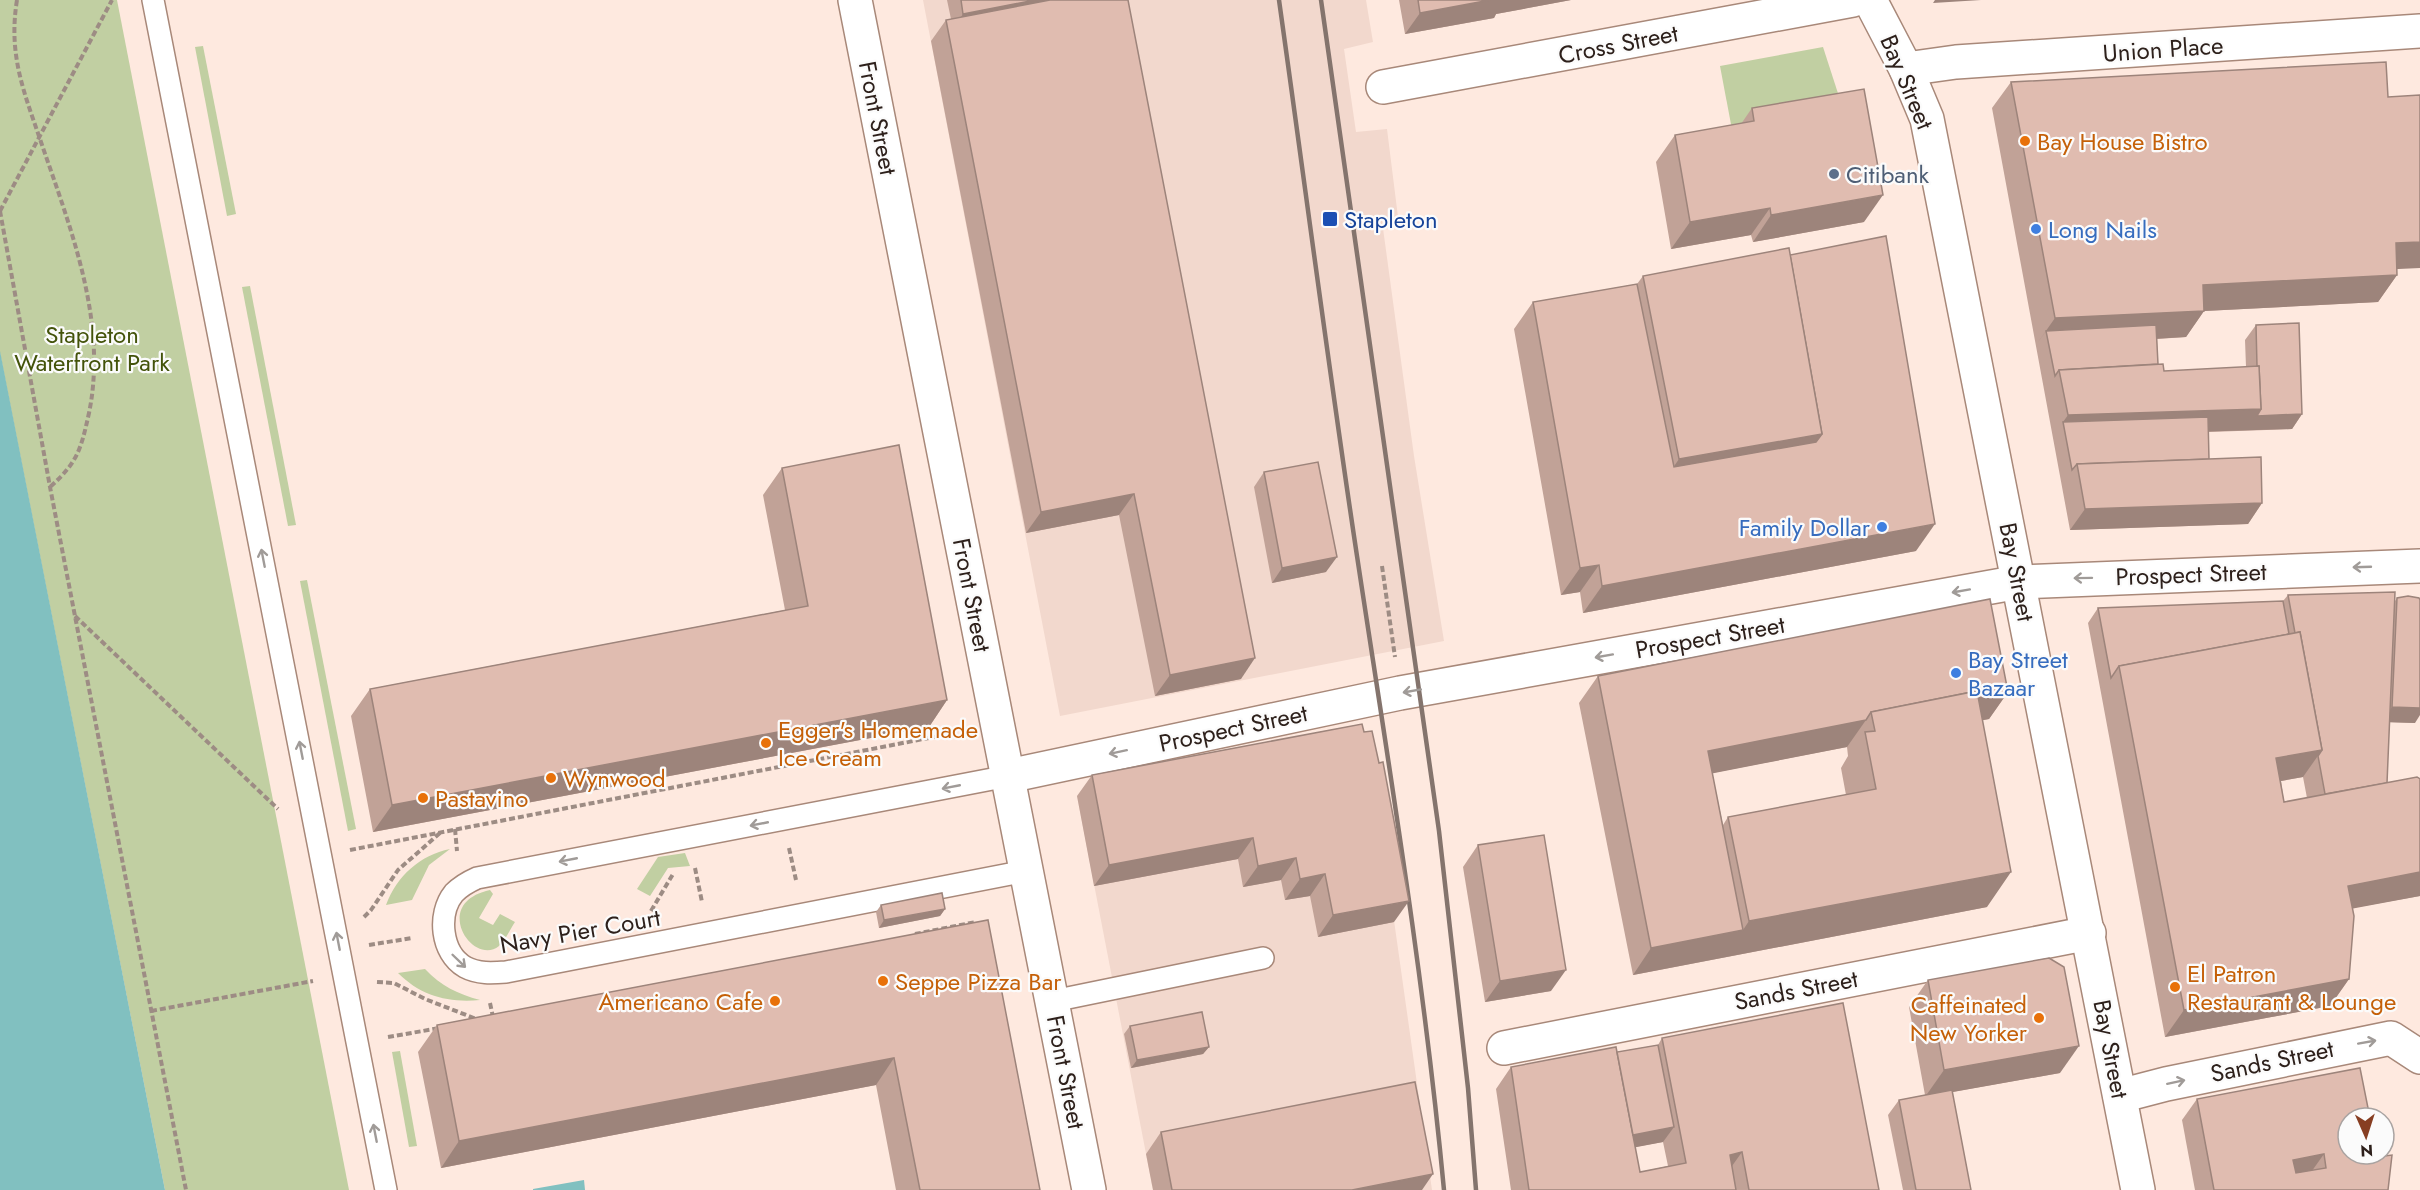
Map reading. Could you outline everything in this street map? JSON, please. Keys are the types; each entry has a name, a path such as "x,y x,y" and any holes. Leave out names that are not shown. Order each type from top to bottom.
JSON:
{"street":[{"name":"Front Street","path":"855,0 1089,1190"},
{"name":"Cross Street","path":"1383,87 1853,0"},
{"name":"Bay Street","path":"1870,0 1906,69 1927,119 2138,1190"},
{"name":"Union Place","path":"1906,69 1956,62 2420,31"},
{"name":"Prospect Street","path":"1008,776 1400,693 2019,582 2420,566"},
{"name":"Sands Street","path":"1504,1048 2089,933"},
{"name":"Sands Street","path":"2120,1096 2232,1070 2391,1038 2420,1057"}],"lane":[{"path":"153,0 386,1190"},
{"name":"Navy Pier Court","path":"1008,776 477,878 464,884 453,895 445,913 444,933 450,951 462,966 483,973 506,972 1026,871"},
{"path":"1053,1001 1263,958"}],"path":[{"path":"17,0 15,39 19,77 66,215 83,276 92,320 94,356 92,396 82,444 69,470 50,487"},
{"path":"112,0 0,211 50,487 186,1190"},
{"path":"1382,566 1394,652"},
{"path":"75,616 285,816"},
{"path":"346,851 939,736"},
{"path":"359,920 371,910 398,870 441,832"},
{"path":"789,845 796,880"},
{"path":"693,859 703,908"},
{"path":"910,935 976,922"},
{"path":"364,945 419,937"},
{"path":"151,1011 316,980"},
{"path":"371,982 394,983 425,999 479,1020"},
{"path":"468,1022 504,1015"},
{"path":"382,1039 446,1026"}],"shaded area":[{"path":"923,0 1366,0 1373,42 1344,49 1356,132 1387,129 1398,217 1382,221 1414,456 1444,641 1060,716"},
{"path":"1369,743 1432,1190 1153,1190 1077,796"}],"green space":[{"name":"Stapleton Waterfront Park","path":"0,0 117,0 349,1190 165,1190 0,353"},
{"path":"203,46 236,214 227,216 195,47"},
{"path":"1823,47 1845,115 1733,135 1720,66"},
{"path":"250,286 296,525 288,526 242,287"},
{"path":"307,580 356,829 348,831 300,581"},
{"path":"450,849 429,865 412,900 386,905 396,885 411,868 429,856"},
{"path":"685,853 690,866 668,868 650,896 637,889 658,857"},
{"path":"490,890 493,894 479,918 493,925 500,914 515,922 501,944 489,950 478,948 469,941 462,931 460,919 462,907 472,897"},
{"path":"425,969 450,989 480,1000 446,999 436,996 416,987 398,973"},
{"path":"400,1051 417,1146 409,1147 392,1052"}],"water":[{"path":"0,351 165,1190 0,1190"},
{"path":"584,1180 585,1190 533,1190 533,1189"}],"building":[{"path":"961,0 1035,0 963,14"},
{"path":"1050,0 1128,0 1255,658 1170,675 1134,494 1041,512 946,20"},
{"path":"1418,0 1490,0 1420,13"},
{"path":"2386,62 2388,97 2420,95 2420,242 2396,243 2397,275 2203,285 2204,311 2055,318 2011,82"},
{"path":"1864,89 1883,195 1771,215 1770,208 1690,222 1675,135 1754,121 1752,108"},
{"path":"1886,236 1935,524 1602,586 1599,565 1580,568 1533,302 1637,284 1674,467 1816,442 1822,434 1790,255"},
{"path":"1789,248 1822,434 1679,459 1643,276"},
{"path":"2299,323 2302,414 2257,416 2261,409 2256,325"},
{"path":"2156,325 2158,364 2059,370 2055,376 2046,331"},
{"path":"2163,364 2164,371 2259,366 2261,409 2068,415 2059,370"},
{"path":"2208,417 2209,459 2077,464 2072,470 2063,422"},
{"path":"899,445 947,700 392,805 370,689 808,606 782,468"},
{"path":"2261,457 2262,503 2085,509 2077,464"},
{"path":"1318,462 1337,557 1282,568 1264,472"},
{"path":"2395,592 2387,783 2325,794 2318,756 2322,750 2300,632 2295,633 2288,595"},
{"path":"2408,596 2420,600 2420,708 2392,707 2397,598"},
{"path":"1990,599 2008,692 1978,698 1977,691 1871,712 1866,720 1708,751 1743,930 1651,948 1598,676"},
{"path":"2283,601 2289,634 2119,666 2111,678 2098,608"},
{"path":"2300,632 2322,750 2276,758 2284,802 2417,777 2420,779 2420,872 2348,886 2354,916 2349,979 2184,1010 2119,666"},
{"path":"1977,691 2011,872 1749,921 1728,817 1876,789 1865,732 1875,731 1871,712"},
{"path":"1362,724 1364,732 1372,731 1379,763 1383,762 1409,901 1333,915 1325,874 1300,879 1296,858 1258,866 1253,838 1109,865 1092,775"},
{"path":"1544,835 1566,970 1500,981 1478,845"},
{"path":"942,893 945,909 884,920 881,905"},
{"path":"988,920 1040,1190 920,1190 894,1058 459,1141 437,1025"},
{"path":"2049,958 2064,967 2079,1046 1944,1070 1928,980"},
{"path":"1843,1003 1879,1190 1749,1190 1742,1152 1730,1155 1736,1190 1529,1190 1511,1067 1616,1047 1640,1172 1686,1163 1662,1038"},
{"path":"1202,1012 1209,1047 1137,1060 1130,1026"},
{"path":"1658,1045 1674,1127 1633,1135 1617,1052"},
{"path":"2360,1068 2368,1106 2336,1106 2336,1166 2391,1166 2388,1190 2214,1190 2197,1099","holes":["2324,1154 2326,1168 2296,1173 2293,1160"]},
{"path":"1415,1082 1433,1174 1352,1190 1172,1190 1161,1132"},
{"path":"1952,1090 1971,1190 1916,1190 1899,1100"}],"railway":[{"path":"1279,0 1357,556 1416,952 1444,1190"},
{"path":"1321,0 1439,831 1468,1088 1476,1190"}],"place":[{"name":"Bay House Bistro","path":"2025,141"},
{"name":"Citibank","path":"1834,174"},
{"name":"Stapleton","path":"1330,219"},
{"name":"Long Nails","path":"2036,229"},
{"name":"Family Dollar","path":"1882,527"},
{"name":"Bay Street Bazaar","path":"1956,673"},
{"name":"Egger's Homemade Ice Cream","path":"766,743"},
{"name":"Wynwood","path":"551,778"},
{"name":"Pastavino","path":"423,798"},
{"name":"Seppe Pizza Bar","path":"883,981"},
{"name":"El Patron Restaurant & Lounge","path":"2175,987"},
{"name":"Americano Cafe","path":"775,1001"},
{"name":"Caffeinated New Yorker","path":"2039,1018"}]}
